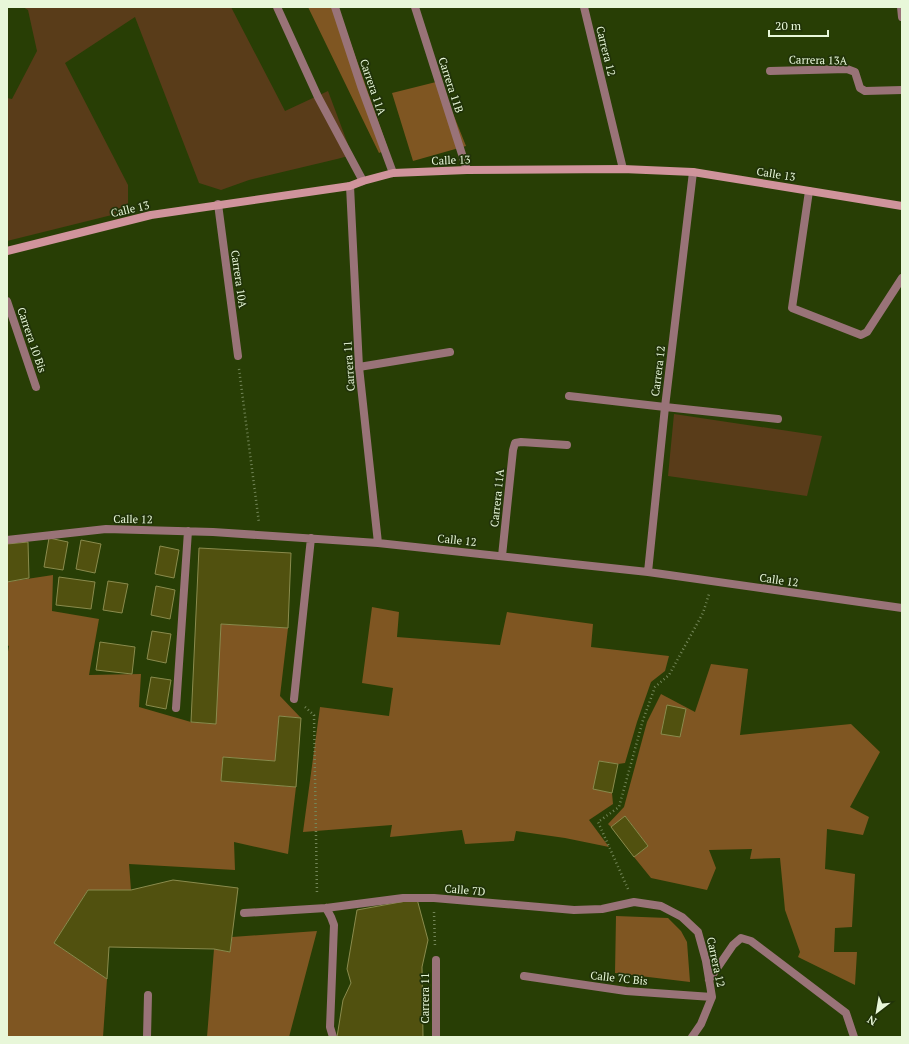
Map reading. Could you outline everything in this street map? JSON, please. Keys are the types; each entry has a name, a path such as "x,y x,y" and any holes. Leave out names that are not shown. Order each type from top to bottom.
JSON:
{"main road":[{"name":"Calle 13","path":"7,251 151,215 218,204 350,186 393,173 467,170 623,170 693,172 902,206"}],"street":[{"path":"277,7 318,97 364,181"},
{"name":"Carrera 11A","path":"335,7 361,86 393,173"},
{"name":"Carrera 11B","path":"414,7 467,170"},
{"name":"Carrera 12","path":"584,7 623,170"},
{"path":"901,7 902,17"},
{"name":"Carrera 13A","path":"770,71 846,69 855,72 860,88 866,92 902,90"},
{"name":"Carrera 12","path":"648,572 665,407 693,172"},
{"name":"Carrera 11","path":"350,186 359,367 378,543"},
{"path":"809,191 792,308 861,335 867,332 902,278"},
{"name":"Carrera 10A","path":"218,204 238,356"},
{"name":"Carrera 10 Bis","path":"7,301 36,387"},
{"path":"359,367 450,352"},
{"path":"569,396 778,419"},
{"name":"Carrera 11A","path":"502,556 515,443 522,442 567,445"},
{"name":"Calle 12","path":"7,540 106,529 188,531 378,543 648,572 902,610"},
{"path":"176,708 188,531"},
{"path":"294,699 311,538"},
{"name":"Calle 7D","path":"244,913 326,908 403,898 434,898 574,910 602,909 634,902 661,906 682,917"},
{"path":"326,908 334,926 330,1027 333,1037"},
{"name":"Carrera 12","path":"682,917 698,932 706,961 712,997 701,1024 692,1037"},
{"path":"709,980 733,945 741,938 751,941 846,1013 854,1037"},
{"name":"Carrera 11","path":"436,960 436,1037"},
{"name":"Calle 7C Bis","path":"524,976 626,991 712,997"},
{"path":"147,1037 148,995"}],"path":[{"path":"238,356 261,535"},
{"path":"634,902 598,822 618,807 643,720 655,687 669,675 703,613 714,582"},
{"path":"294,699 314,715 317,908"},
{"path":"434,898 436,960"}],"shaded area":[{"path":"23,7 231,7 285,111 328,91 352,155 249,180 221,190 199,183 135,17 65,63 128,185 128,211 7,241 7,98 12,99 37,51 28,10"},
{"path":"308,7 338,7 388,149 379,153"},
{"path":"440,81 466,146 413,161 392,93"},
{"path":"674,414 822,436 807,496 668,476"},
{"path":"53,575 52,611 99,619 89,675 141,674 139,707 191,722 215,724 221,624 288,628 280,696 301,718 279,716 275,761 223,757 221,781 296,787 288,854 234,842 235,870 129,864 131,890 88,890 54,943 107,979 103,1037 7,1037 7,657 9,646 7,645 7,582"},
{"path":"372,607 399,612 397,637 500,645 507,612 593,624 591,647 669,656 665,671 651,682 625,763 618,764 599,761 594,789 612,793 613,804 589,820 609,847 565,838 516,831 514,841 465,844 462,830 390,837 392,825 303,832 320,707 389,716 393,688 362,683"},
{"path":"711,664 748,669 740,735 851,724 880,752 850,807 869,817 863,835 827,829 825,869 855,874 852,927 835,928 834,952 857,952 855,985 798,957 800,952 785,910 780,858 750,859 752,849 709,850 716,868 707,890 651,878 634,857 648,846 626,817 611,827 608,824 624,807 647,722 661,694 695,712"},
{"path":"616,916 668,918 681,931 687,942 690,982 615,973"},
{"path":"317,931 289,1037 207,1037 214,949 230,952 232,937"}],"building":[{"path":"49,538 68,542 63,570 44,567"},
{"path":"81,540 101,544 95,573 76,569"},
{"path":"28,542 29,578 7,582 7,544"},
{"path":"160,546 179,550 174,578 155,574"},
{"path":"199,548 291,553 288,628 221,624 216,724 191,722"},
{"path":"59,577 95,582 91,609 56,605"},
{"path":"108,581 128,584 122,613 103,610"},
{"path":"156,586 175,590 170,619 151,615"},
{"path":"152,631 171,634 166,663 147,659"},
{"path":"100,642 135,647 132,674 96,670"},
{"path":"151,677 171,680 166,709 146,705"},
{"path":"667,705 686,709 680,737 661,734"},
{"path":"279,716 301,718 296,787 221,781 223,757 275,761"},
{"path":"599,761 618,764 612,793 593,789"},
{"path":"625,816 648,846 634,857 611,827"},
{"path":"173,880 238,888 230,952 214,949 109,947 107,979 54,943 88,890 131,890"},
{"path":"417,899 428,940 422,967 423,1037 337,1037 343,1000 351,983 347,969 357,910"}]}
